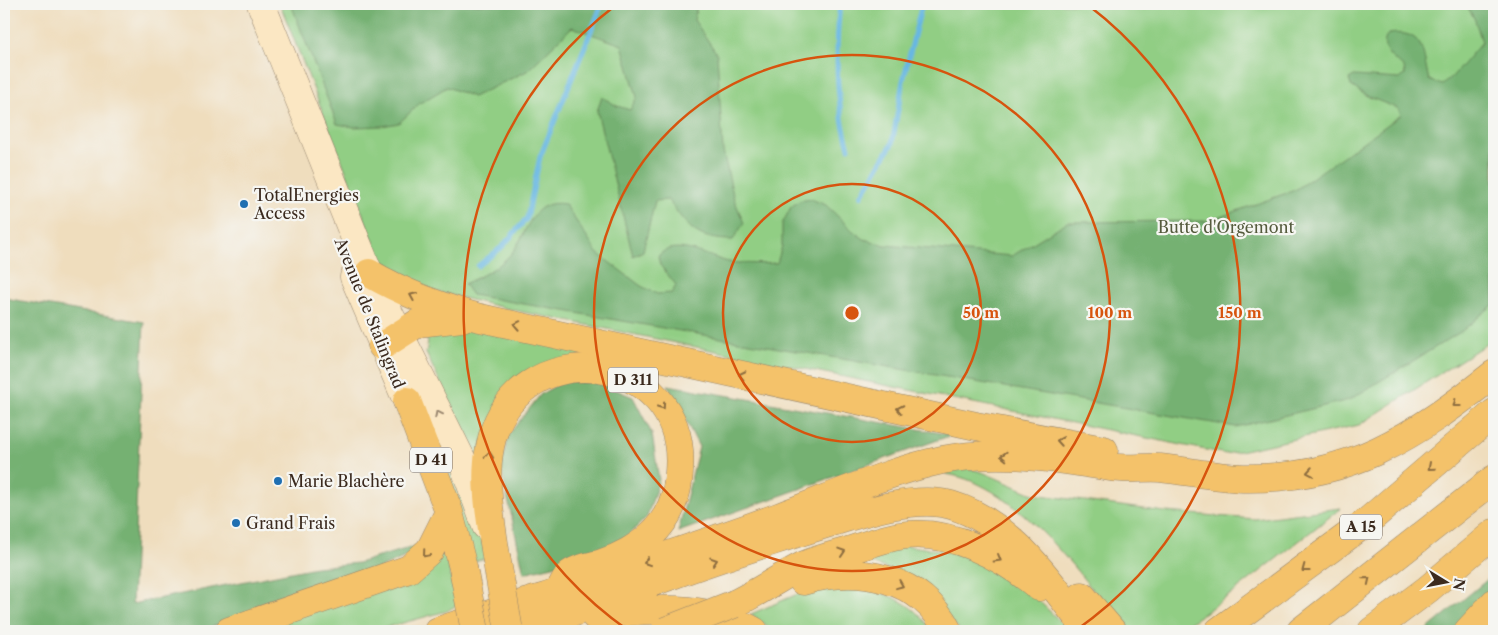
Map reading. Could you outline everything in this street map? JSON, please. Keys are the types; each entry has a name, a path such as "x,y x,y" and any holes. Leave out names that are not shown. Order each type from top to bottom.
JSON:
{"main road":[{"name":"Avenue de Stalingrad","path":"247,4 391,340 462,460 496,556"},
{"name":"Avenue de Stalingrad","path":"261,4 369,273 391,340 407,401 449,512 463,568 475,631"},
{"path":"369,273 398,290 433,304 476,317 976,426 1080,444 1135,458 1157,468"},
{"path":"391,340 418,323 476,317"},
{"name":"D 311","path":"496,556 490,507 488,468 492,439 502,414 530,384 554,373 569,369 591,369 612,371 632,379 653,392 666,410 679,440 678,484 672,506 664,522 650,536 605,562 570,573 557,592"},
{"path":"438,631 776,518 897,472 943,460 1004,455 1133,470 1157,468 1215,477 1246,478 1280,477 1348,464 1411,435 1494,374"},
{"name":"A 15","path":"1220,631 1368,521 1494,413"},
{"name":"A 15","path":"1301,631 1494,479"},
{"path":"776,518 909,486 931,486 968,493 996,509 1026,533 1103,630"},
{"path":"534,627 668,576 852,516 898,505 927,503 950,505 995,527 1037,565 1068,605"},
{"path":"230,631 409,569 430,550 449,512"},
{"path":"1372,631 1428,589 1494,532"},
{"path":"743,600 805,564 878,541 901,536 923,535 951,539 994,556 1016,570 1051,598 1068,605 1103,630"},
{"path":"496,556 509,631"},
{"path":"665,631 743,600 823,575 859,573 896,583 917,593 930,603 948,631"},
{"path":"1468,631 1494,603"},
{"path":"534,627 621,612 668,608 692,610 742,624 754,631"}],"green space":[{"name":"Butte d'Orgemont","path":"280,4 1494,4 1494,339 1359,425 1226,454 518,311 416,287 404,281 401,271 381,260"},
{"path":"291,4 697,4 694,20 717,54 723,151 734,199 744,223 733,240 710,238 701,235 688,225 668,200 655,201 643,251 633,256 597,111 602,97 617,106 630,110 637,97 622,45 572,27 527,71 473,97 447,87 420,103 399,123 354,127 337,124"},
{"path":"1466,4 1494,4 1494,304 1462,331 1349,400 1236,427 472,295 464,284 489,272 505,260 516,247 531,219 537,212 544,206 553,204 565,204 597,253 641,286 657,294 672,293 676,285 660,265 658,256 673,248 692,250 729,262 777,263 782,246 782,224 791,207 799,201 811,199 826,205 864,239 885,245 1012,256 1067,222 1209,221 1295,190 1401,115 1399,109 1369,97 1351,86 1349,79 1354,76 1400,79 1405,74 1404,67 1388,53 1385,39 1388,34 1400,33 1416,39 1423,52 1429,80 1442,85 1452,77 1482,42 1475,20"},
{"path":"4,298 144,322 132,604 316,567 358,563 426,543 421,550 376,570 199,631 4,631"},
{"path":"462,325 616,360 540,370 482,470 426,353 428,342 422,330"},
{"path":"564,381 599,383 633,397 652,434 659,480 647,517 617,546 586,558 524,573 501,468 509,434 541,394"},
{"path":"668,385 952,435 678,532 699,447"},
{"path":"435,433 458,465 487,558 471,562 437,454"},
{"path":"963,467 982,472 1033,494 1165,512 1255,519 1341,508 1234,592 1178,631 1126,631 1068,560 1023,514 999,496 973,482 946,474 945,469"},
{"path":"902,545 970,554 1038,600 1070,631 961,631 906,575 859,559"},
{"path":"435,555 446,555 457,605 447,611 373,631 252,631"},
{"path":"1494,574 1494,631 1425,631"},
{"path":"845,587 871,590 894,598 915,611 932,631 774,631 751,614 800,593"}],"waterway":[{"path":"478,266 502,247 527,218 540,157 602,4"},
{"path":"840,4 837,76 841,112 849,148"},
{"path":"861,196 892,144 903,81 922,4"}],"place":[{"name":"TotalEnergies Access","path":"244,204"},
{"name":"Marie Blachère","path":"278,481"},
{"name":"Grand Frais","path":"236,523"}]}
